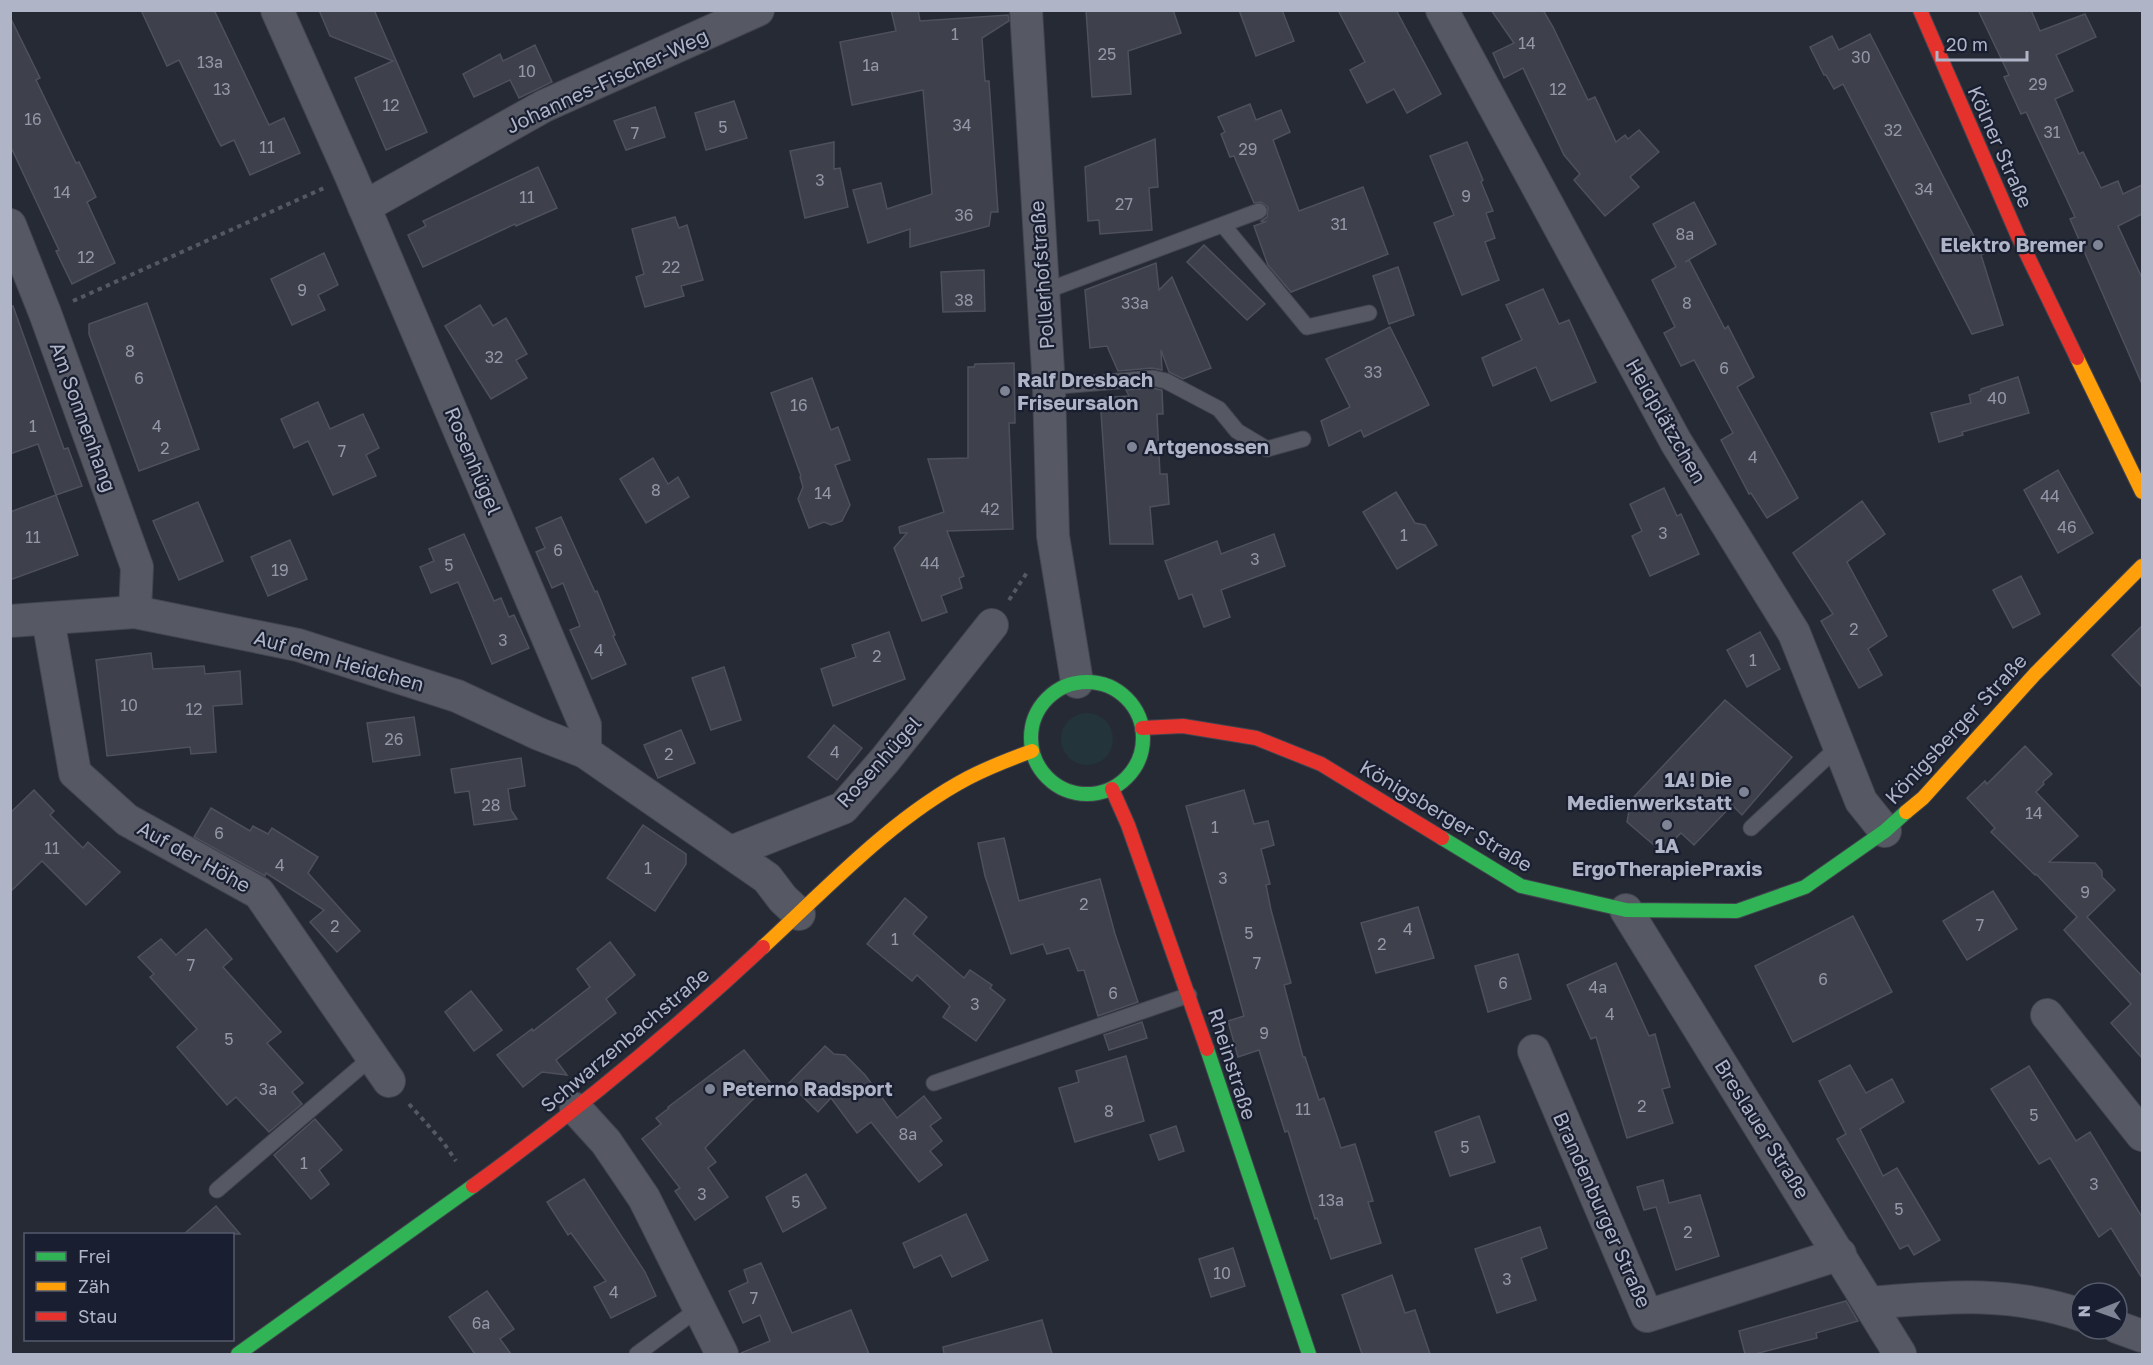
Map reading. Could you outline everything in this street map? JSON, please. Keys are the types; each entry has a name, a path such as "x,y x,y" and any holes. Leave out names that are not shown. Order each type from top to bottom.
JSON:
{"main road":[{"name":"Kölner Straße","path":"1920,10 2017,234 2142,492"},
{"name":"Königsberger Straße","path":"1142,728 1183,726 1256,738 1321,764 1521,886 1626,910 1737,911 1805,887 1885,831 1923,798 2035,674 2142,566"},
{"path":"1077,682 1099,682 1119,691 1134,707 1142,728 1143,740 1137,764 1122,782 1112,789 1087,795 1062,789 1043,773 1032,751 1031,728 1040,707 1056,690 1077,682"},
{"name":"Schwarzenbachstraße","path":"238,1354 483,1179 576,1109 682,1020 870,849 934,800 980,772 1013,756 1032,751"},
{"name":"Rheinstraße","path":"1112,789 1128,825 1189,995 1309,1354"}],"street":[{"name":"Rosenhügel","path":"277,10 351,176 585,725 585,752"},
{"name":"Johannes-Fischer-Weg","path":"364,207 544,106 758,10"},
{"name":"Pollerhofstraße","path":"1026,10 1049,387 1053,536 1077,682"},
{"name":"Heidplätzchen","path":"1442,10 1676,442 1794,633 1861,801 1885,831"},
{"name":"Am Sonnenhang","path":"10,225 45,313 137,567 135,612"},
{"name":"Auf dem Heidchen","path":"10,621 135,612 298,645 457,696 539,734 585,752"},
{"name":"Auf der Höhe","path":"48,619 75,773 127,820 259,893 381,1069"},
{"name":"Rosenhügel","path":"731,852 843,808 885,760 992,625"},
{"path":"585,752 768,878 799,914"},
{"name":"Breslauer Straße","path":"1626,910 1870,1303 1892,1352"},
{"path":"2047,1015 2142,1135"},
{"name":"Brandenburger Straße","path":"1534,1052 1647,1316 1840,1254"},
{"path":"576,1109 606,1142 644,1198 722,1354"},
{"path":"1870,1303 1945,1297 1998,1297 2051,1305 2069,1311"}],"lane":[{"path":"1043,292 1259,211"},
{"path":"1223,225 1307,327 1369,313"},
{"path":"1049,387 1153,378 1166,381 1219,409 1237,431 1267,449 1303,439"},
{"path":"1751,828 1839,746"},
{"path":"934,1083 1189,995"},
{"path":"217,1190 381,1069"},
{"path":"637,1354 698,1309"}],"path":[{"path":"45,313 351,176"},
{"path":"992,625 1053,536"},
{"path":"381,1069 442,1142"}],"shaded area":[{"path":"1087,713 1097,715 1105,721 1111,729 1113,739 1111,749 1105,757 1097,763 1087,765 1077,763 1069,757 1063,749 1061,739 1063,729 1069,721 1077,715"}],"building":[{"path":"141,10 214,10 269,125 284,118 300,153 250,175 234,140 221,146 179,60 167,66"},
{"path":"319,10 374,10 427,132 386,150 355,78 393,61 330,36"},
{"path":"891,10 918,10 920,21 1008,15 1009,21 982,38 985,81 989,81 998,212 991,212 989,226 910,247 910,229 868,243 853,190 881,183 887,209 932,194 923,90 852,105 840,42 896,31"},
{"path":"1086,10 1173,10 1181,33 1128,51 1131,94 1092,97"},
{"path":"1239,10 1282,10 1294,41 1256,56"},
{"path":"1338,10 1396,10 1441,94 1407,113 1394,89 1367,103 1350,70 1365,62"},
{"path":"1491,10 1543,10 1588,100 1595,97 1616,142 1625,135 1628,139 1639,130 1659,152 1630,177 1639,187 1605,216 1574,180 1580,174 1564,155 1523,68 1504,78 1493,53 1514,43"},
{"path":"1978,10 2031,10 2040,31 2085,14 2096,37 2056,55 2073,91 2055,99 2079,154 2083,152 2101,188 2118,181 2123,194 2142,185 2142,214 2118,226 2142,278 2142,384 2070,219 2075,217 2026,112 2021,114 2004,77 2009,75"},
{"path":"10,17 40,78 36,80 76,163 79,162 96,197 87,202 115,263 72,284 56,251 59,250 10,145"},
{"path":"1870,34 1983,254 1981,255 2003,325 1972,334 1843,84 1834,89 1810,47 1832,36 1839,50"},
{"path":"535,45 552,82 519,98 510,80 474,97 463,74 500,54 503,61"},
{"path":"734,101 747,138 706,150 695,113"},
{"path":"1250,104 1256,120 1281,110 1290,132 1273,140 1299,211 1363,187 1388,254 1291,292 1268,265 1254,226 1265,222 1261,221 1267,217 1268,207 1261,202 1254,203 1234,156 1230,157 1221,134 1225,132 1218,117"},
{"path":"655,107 665,137 626,150 614,121"},
{"path":"1155,139 1158,187 1149,188 1152,230 1100,234 1099,220 1088,221 1085,167"},
{"path":"834,142 834,169 840,168 848,207 805,218 790,151"},
{"path":"1467,142 1493,211 1486,213 1495,238 1485,242 1499,280 1462,295 1434,223 1454,215 1430,156"},
{"path":"538,167 557,208 516,226 515,224 423,267 408,235 426,226 423,221"},
{"path":"1694,202 1716,244 1685,262 1689,260 1725,329 1728,326 1754,377 1737,387 1798,498 1767,518 1751,493 1749,494 1721,440 1733,433 1694,360 1681,366 1664,333 1675,327 1652,280 1676,267 1653,224"},
{"path":"675,217 679,228 687,225 703,280 681,286 684,296 645,307 636,277 644,274 632,229"},
{"path":"1204,245 1265,304 1247,320 1187,262"},
{"path":"324,253 338,285 318,295 325,310 292,325 271,279"},
{"path":"1156,263 1159,290 1172,277 1211,368 1183,379 1169,372 1161,350 1162,370 1152,368 1118,371 1107,346 1090,348 1085,290"},
{"path":"1398,267 1414,315 1389,324 1373,276"},
{"path":"984,270 985,311 943,312 941,272"},
{"path":"1543,289 1559,324 1569,320 1596,382 1551,401 1536,367 1493,386 1482,358 1522,340 1506,305"},
{"path":"147,303 199,449 139,471 89,334 89,324"},
{"path":"480,305 493,326 506,318 527,354 516,360 527,378 491,399 445,326"},
{"path":"13,306 64,449 68,448 82,486 56,495 38,444 10,454 10,307"},
{"path":"1390,327 1429,405 1364,437 1361,430 1329,446 1321,421 1350,407 1326,359"},
{"path":"1014,363 1015,423 1009,423 1013,529 947,531 964,576 959,578 962,588 941,596 947,612 922,621 894,548 907,533 900,533 899,527 944,512 928,459 968,458 968,367 974,367 975,364"},
{"path":"2018,377 2029,413 1962,432 1963,435 1939,442 1931,413 1971,403 1969,395"},
{"path":"812,378 831,430 838,427 850,460 835,465 850,505 842,521 831,525 824,522 809,528 798,499 803,487 801,476 771,393"},
{"name":"Artgenossen","path":"1152,388 1162,390 1163,414 1157,414 1160,474 1167,474 1169,504 1150,507 1153,544 1110,544 1100,398 1129,396 1126,390"},
{"path":"318,402 330,429 363,414 379,448 366,455 376,476 333,495 308,441 294,448 281,419"},
{"path":"653,458 668,484 678,477 689,497 646,523 620,479"},
{"path":"2058,470 2093,533 2058,553 2024,490"},
{"path":"1664,488 1677,516 1681,514 1699,554 1650,576 1632,536 1642,531 1630,504"},
{"path":"1396,492 1415,523 1425,525 1437,545 1397,569 1363,512"},
{"path":"56,495 78,555 10,580 10,512"},
{"path":"1862,501 1885,534 1847,562 1887,636 1868,649 1882,675 1859,688 1821,621 1833,614 1793,553"},
{"path":"198,502 223,561 179,580 153,521"},
{"path":"561,517 595,592 597,591 626,664 592,679 570,630 580,626 563,583 552,588 536,552 545,548 536,528"},
{"path":"464,534 494,601 501,598 509,617 514,615 529,648 492,664 458,582 431,593 420,567 434,561 429,549"},
{"path":"1274,534 1285,566 1221,590 1230,617 1204,627 1192,594 1179,599 1165,561 1217,541 1221,554"},
{"path":"290,540 307,579 268,596 251,557"},
{"path":"2021,576 2040,614 2013,628 1993,590"},
{"path":"2142,626 2142,687 2112,655"},
{"path":"889,632 905,679 833,706 821,669 856,657 852,645"},
{"path":"1760,632 1780,669 1747,687 1727,650"},
{"path":"151,653 153,669 204,666 205,674 240,671 242,704 213,706 216,752 191,754 190,747 107,756 96,660"},
{"path":"724,667 741,720 711,730 692,678"},
{"path":"1725,700 1792,757 1742,815 1732,805 1694,845 1681,833 1662,852 1627,822 1631,800"},
{"path":"414,717 420,755 373,762 367,723"},
{"path":"834,725 862,748 837,780 808,757"},
{"path":"681,730 695,763 658,778 644,745"},
{"path":"2025,746 2052,774 2036,792 2078,836 2049,862 2095,863 2102,871 2102,877 2115,890 2087,917 2142,976 2142,1058 2111,1023 2131,1004 2064,930 2077,917 1991,832 1995,828 1967,798 1985,781 1987,784"},
{"path":"521,758 525,786 508,789 511,810 517,819 474,825 469,791 455,793 451,769"},
{"path":"34,790 54,811 50,815 83,848 88,842 120,872 86,905 42,861 10,892 10,813"},
{"path":"1244,790 1254,824 1268,821 1274,845 1261,849 1270,884 1266,885 1271,910 1291,983 1284,985 1303,1057 1305,1057 1319,1100 1324,1098 1341,1148 1355,1144 1373,1201 1368,1202 1381,1243 1331,1259 1317,1218 1315,1219 1288,1131 1285,1132 1259,1050 1238,1057 1228,1021 1244,1016 1186,806"},
{"path":"211,808 250,831 253,826 268,834 272,828 318,857 308,873 360,931 337,952 310,922 324,910 266,873 265,876 194,837"},
{"path":"643,825 686,854 686,864 655,911 607,878"},
{"path":"1004,838 1019,901 1100,879 1115,934 1138,1002 1098,1016 1084,970 1078,971 1069,948 1047,954 1043,944 1011,954 985,876 978,843"},
{"path":"1993,891 2017,929 1967,960 1943,921"},
{"path":"905,898 927,917 913,934 964,978 970,970 992,985 990,988 1005,1000 976,1041 943,1017 950,1006 917,975 912,981 867,944"},
{"path":"1418,907 1434,958 1376,973 1361,923"},
{"path":"1853,916 1892,992 1793,1042 1755,966"},
{"path":"206,929 232,959 223,967 281,1032 267,1043 303,1083 292,1092 302,1104 269,1132 236,1097 227,1105 177,1047 197,1029 150,977 154,974 138,957 161,939 176,955"},
{"path":"610,942 635,975 606,999 616,1013 556,1060 567,1075 542,1072 523,1087 497,1055 532,1029 533,1031 590,987 577,969"},
{"path":"1518,954 1531,999 1488,1012 1475,966"},
{"path":"1616,963 1649,1036 1655,1034 1670,1087 1662,1089 1673,1123 1627,1138 1596,1037 1591,1039 1567,985"},
{"path":"471,991 502,1030 474,1051 445,1012"},
{"path":"1142,1022 1147,1038 1109,1050 1104,1035"},
{"path":"825,1046 834,1054 845,1055 865,1075 897,1118 924,1096 941,1118 930,1126 942,1141 930,1151 942,1165 919,1182 871,1122 857,1133 831,1098 818,1112 789,1083"},
{"path":"744,1050 770,1082 705,1148 716,1162 708,1168 728,1197 695,1220 675,1191 680,1188 642,1139 661,1124 656,1118 668,1107"},
{"path":"1126,1056 1144,1121 1075,1142 1059,1088 1079,1082 1076,1071"},
{"path":"1850,1065 1866,1093 1892,1079 1904,1102 1860,1129 1883,1176 1897,1168 1940,1240 1914,1255 1908,1245 1900,1249 1837,1139 1846,1134 1819,1081"},
{"path":"2029,1066 2076,1141 2090,1132 2142,1217 2142,1278 2111,1228 2099,1237 2050,1158 2039,1164 1991,1089"},
{"path":"1479,1116 1495,1162 1450,1176 1435,1132"},
{"path":"315,1119 342,1150 319,1170 329,1184 311,1199 274,1155"},
{"path":"1176,1126 1184,1151 1159,1160 1150,1135"},
{"path":"806,1174 826,1208 783,1232 766,1197"},
{"path":"584,1179 645,1272 656,1296 611,1318 594,1287 606,1281 571,1233 568,1235 547,1202"},
{"path":"1663,1180 1669,1203 1700,1195 1719,1256 1676,1270 1656,1207 1644,1210 1637,1187"},
{"path":"216,1206 240,1234 234,1233 185,1233"},
{"path":"966,1214 988,1260 952,1277 941,1255 914,1268 903,1243"},
{"path":"1540,1227 1547,1248 1521,1258 1536,1300 1497,1313 1475,1249"},
{"path":"1233,1248 1245,1286 1211,1297 1199,1259"},
{"path":"761,1263 792,1333 851,1310 869,1354 741,1354 770,1341 760,1315 743,1323 729,1291 748,1282 744,1270"},
{"path":"1392,1275 1405,1313 1415,1310 1430,1354 1362,1354 1342,1295"},
{"path":"487,1291 514,1329 500,1339 511,1354 475,1354 449,1317"},
{"path":"1846,1301 1858,1321 1816,1333 1817,1338 1755,1354 1745,1354 1739,1331"},
{"path":"1042,1320 1052,1354 944,1354 943,1347"}],"traffic: fast":[{"path":"1087,682 1109,686 1127,698 1139,716 1143,738 1139,760 1127,778 1109,790 1087,794 1065,790 1047,778 1035,760 1031,738 1035,716 1047,698 1065,686 1087,682"},
{"path":"1442,838 1521,886 1626,910 1737,911 1805,887 1885,831 1906,812"},
{"path":"1207,1049 1309,1354"},
{"path":"238,1354 473,1186"}],"traffic: slow":[{"path":"2077,358 2142,492"},
{"path":"1906,812 1923,798 2035,674 2142,566"},
{"path":"763,947 861,856 913,813 968,778 1032,751"}],"traffic: jam":[{"path":"1920,10 2017,234 2077,358"},
{"path":"1142,728 1183,726 1256,738 1321,764 1442,838"},
{"path":"1112,789 1128,825 1207,1049"},
{"path":"473,1186 622,1071 763,947"}],"place":[{"name":"Elektro Bremer","path":"2098,245"},
{"name":"Ralf Dresbach Friseursalon","path":"1005,391"},
{"name":"Artgenossen","path":"1132,447"},
{"name":"1A! Die Medienwerkstatt","path":"1744,792"},
{"name":"1A ErgoTherapiePraxis","path":"1667,825"},
{"name":"Peterno Radsport","path":"710,1089"}]}
